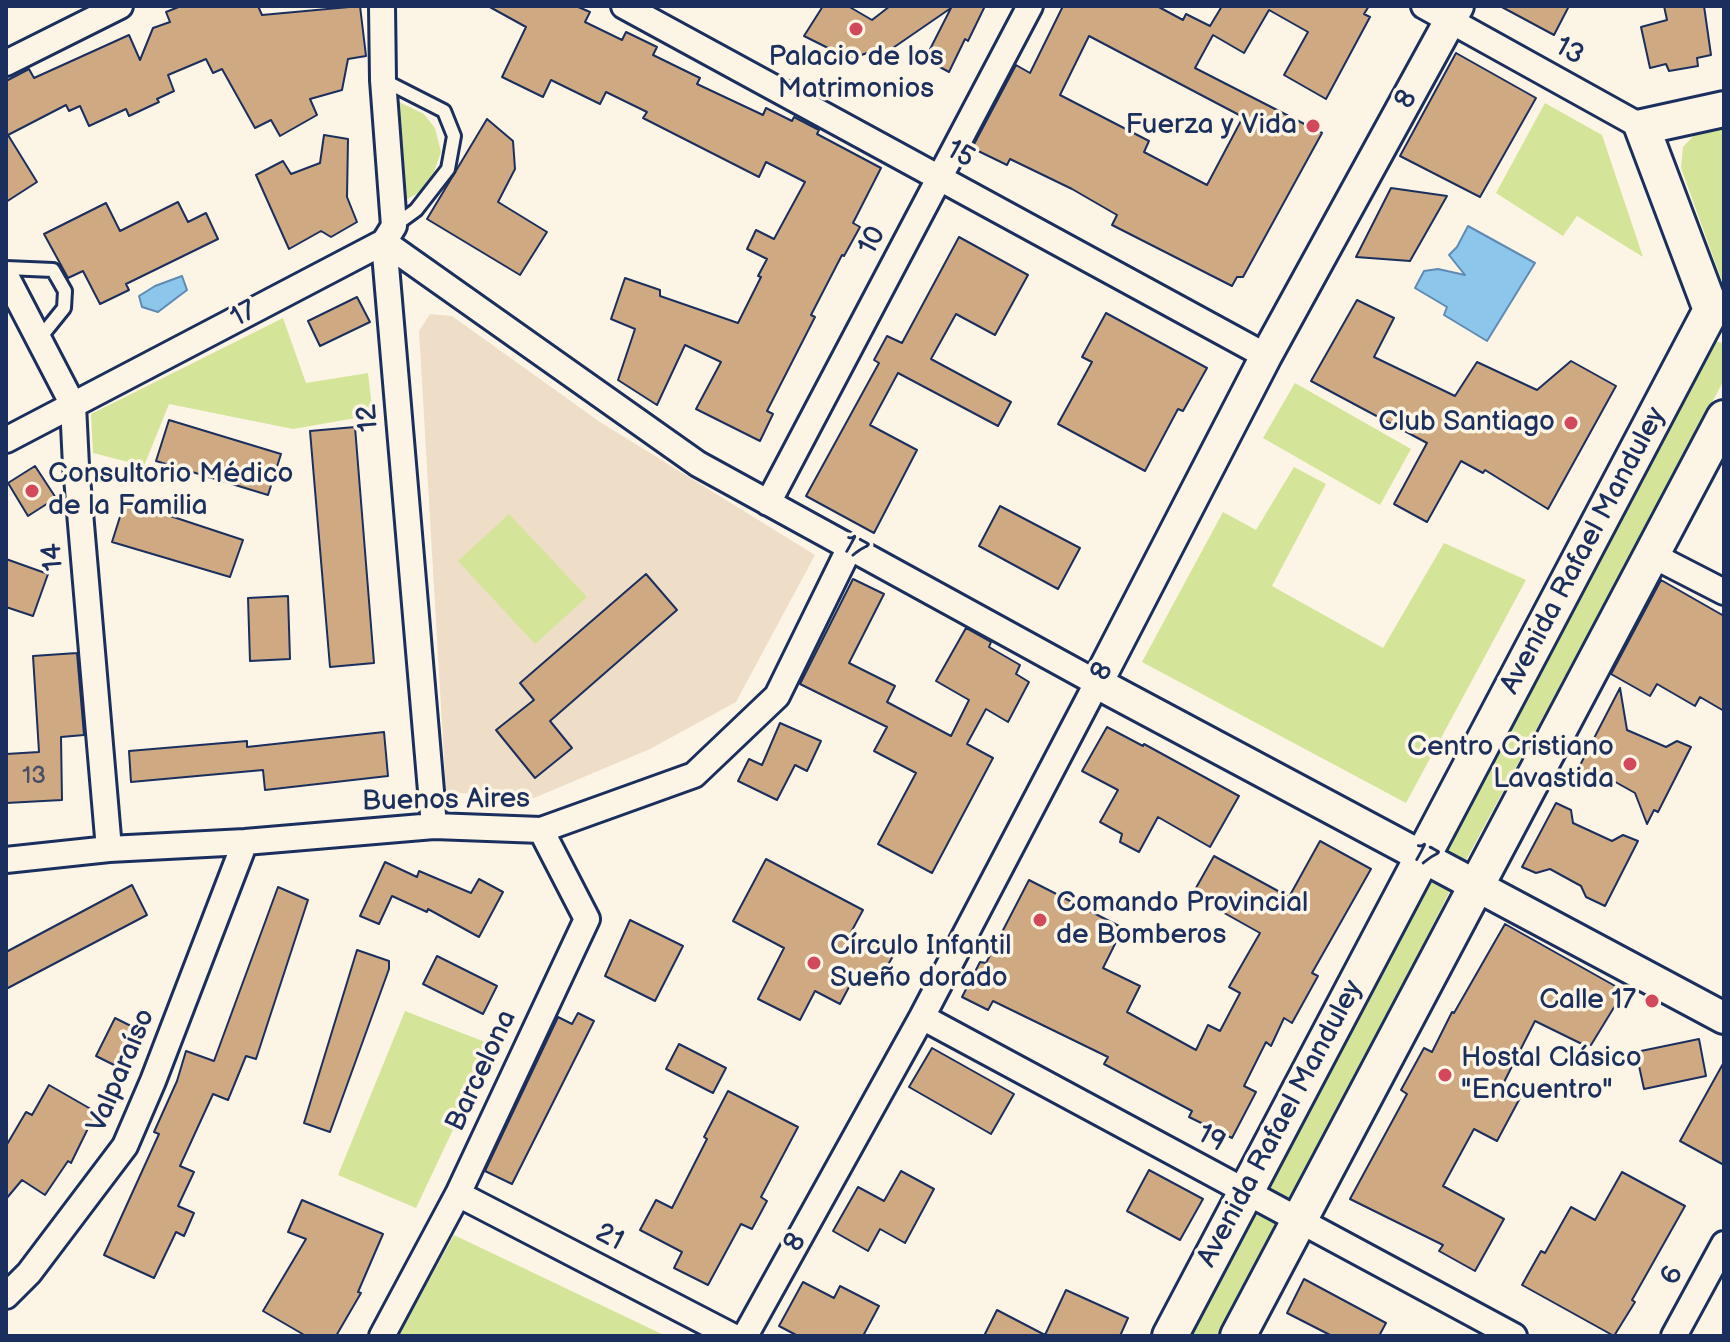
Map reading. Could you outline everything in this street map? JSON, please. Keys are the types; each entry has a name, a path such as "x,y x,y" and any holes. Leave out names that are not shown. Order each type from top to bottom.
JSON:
{"main road":[{"path":"1642,127 1724,109"},
{"name":"Avenida Rafael Manduley","path":"1170,1336 1423,857 1717,314 1642,127"},
{"path":"1238,1336 1724,418"}],"street":[{"path":"6,63 120,6"},
{"name":"12","path":"382,6 389,234 434,826"},
{"name":"15","path":"624,6 1266,356"},
{"name":"10","path":"768,503 1030,6"},
{"name":"13","path":"1444,11 1642,127"},
{"name":"8","path":"745,1336 922,1017 1444,11"},
{"name":"17","path":"6,440 389,234 698,464 1097,683 1724,1018"},
{"name":"14","path":"6,276 73,405 109,849"},
{"name":"Buenos Aires","path":"6,860 109,849 245,842 434,826 541,830 694,775 777,696 850,547"},
{"path":"1652,555 1724,592"},
{"name":"Barcelona","path":"382,1336 458,1194 587,919 541,830"},
{"name":"Valparaíso","path":"6,1296 29,1273 125,1146 245,842"},
{"name":"19","path":"922,1017 1514,1336"},
{"name":"21","path":"458,1194 732,1336"},
{"name":"6","path":"1674,1336 1724,1244"}],"lane":[{"path":"383,80 444,111 454,136 448,169 416,210 389,234"},
{"path":"6,268 53,270 65,291 64,308 39,339"}],"shaded area":[{"path":"430,314 452,316 600,422 815,555 736,702 650,749 534,798 446,792 419,331"}],"green space":[{"path":"395,100 424,114 435,128 441,152 434,172 420,192 400,203"},
{"path":"1545,103 1602,135 1643,257 1577,216 1563,236 1496,193"},
{"path":"1724,127 1724,287 1681,168 1683,147 1697,132"},
{"path":"283,318 306,383 368,373 373,415 293,429 169,404 144,466 93,453 91,414"},
{"path":"1712,341 1724,343 1724,380 1458,875 1222,1336 1192,1336 1321,1084 1509,735"},
{"path":"1295,383 1411,449 1380,505 1263,438"},
{"path":"1294,467 1326,484 1272,586 1383,648 1444,543 1526,580 1406,803 1142,662 1223,512 1256,530"},
{"path":"509,514 587,597 535,644 458,561"},
{"path":"405,1011 493,1045 416,1208 338,1175"},
{"path":"454,1235 666,1336 398,1336"}],"water":[{"path":"1468,226 1535,263 1487,341 1444,315 1447,307 1415,288 1424,271 1438,269 1465,275 1449,255"},
{"path":"182,276 187,290 158,312 142,307 139,296"}],"building":[{"path":"181,6 258,6 262,15 360,6 366,56 348,59 342,90 310,99 317,115 280,136 271,120 255,128 222,69 213,73 206,59 168,75 174,91 129,116 126,109 89,126 80,106 69,111 66,105 8,135 37,182 6,202 6,81 29,69 34,78 129,35 140,60 153,28 170,22 166,12"},
{"path":"488,6 576,6 590,12 585,22 622,40 626,32 657,47 653,55 700,78 697,84 763,115 766,108 792,121 794,117 819,130 817,134 881,168 853,223 860,227 811,315 815,317 767,411 773,414 760,441 696,409 721,362 685,345 657,405 618,380 635,329 611,319 625,278 660,290 660,296 738,323 767,259 747,249 756,230 774,239 805,182 766,162 759,177 643,118 647,112 606,92 600,104 551,80 543,97 502,77 526,27"},
{"path":"823,6 848,6 872,20 890,6 985,6 949,72 925,59 951,8 874,61 867,53 853,58 804,36"},
{"path":"1063,6 1157,6 1183,20 1186,14 1210,26 1222,6 1369,6 1364,14 1370,17 1326,99 1284,75 1308,32 1269,10 1244,53 1213,35 1195,68 1322,133 1243,277 1237,277 1232,286 1112,225 1117,215 1072,189 1010,159 1007,165 972,148 1016,65 1030,73","holes":["1089,36 1243,117 1207,185 1144,152 1149,141 1060,95"]},
{"path":"1500,6 1569,6 1554,35"},
{"path":"1664,6 1704,6 1711,55 1697,58 1698,66 1669,71 1666,64 1650,68 1641,27 1667,20"},
{"path":"1456,53 1536,98 1480,197 1400,156"},
{"path":"487,119 513,141 515,169 498,202 547,232 520,275 427,219"},
{"path":"324,135 348,139 347,197 357,222 331,237 321,231 289,249 256,175 283,161 291,174 320,163"},
{"path":"1391,188 1447,196 1410,261 1356,257"},
{"path":"178,202 188,222 206,213 218,239 126,284 129,290 100,304 83,271 68,278 44,234 106,203 120,231"},
{"path":"959,237 1028,275 995,335 956,314 931,359 1011,402 998,426 898,373 870,425 917,450 874,533 806,496 879,363 874,360 887,336 902,343"},
{"path":"357,297 370,322 320,346 308,321"},
{"path":"1357,300 1394,318 1374,357 1455,396 1477,362 1537,390 1571,361 1616,386 1548,509 1485,470 1483,473 1461,461 1427,522 1394,504 1427,443 1311,381"},
{"path":"1106,313 1207,368 1183,411 1178,409 1145,471 1058,424 1092,362 1082,357"},
{"path":"169,420 281,454 268,495 156,461"},
{"path":"355,427 374,663 330,667 310,431"},
{"name":"Consultorio Médico de la Familia","path":"35,466 56,498 28,516 8,483"},
{"path":"125,501 243,540 230,577 112,542"},
{"path":"1000,506 1080,548 1058,589 979,546"},
{"path":"6,559 48,574 33,616 6,607"},
{"path":"646,574 677,610 550,721 572,748 535,778 496,730 534,700 520,683"},
{"path":"853,579 884,594 849,663 895,686 887,702 951,736 969,700 936,681 966,628 991,642 989,647 1020,665 1016,674 1029,682 1008,722 986,709 967,744 993,758 932,873 878,844 916,773 874,751 887,727 800,684"},
{"path":"1661,580 1724,616 1724,711 1700,697 1695,706 1657,684 1650,696 1611,674"},
{"path":"288,596 290,659 250,661 248,598"},
{"path":"77,653 84,735 61,737 62,800 6,803 6,754 39,752 33,656"},
{"path":"1620,688 1627,730 1666,747 1677,741 1691,747 1658,812 1654,810 1647,824 1635,793 1603,775 1589,780 1576,773"},
{"path":"780,723 821,741 807,771 795,765 777,800 738,781 749,759 762,765"},
{"path":"1107,727 1239,796 1210,847 1158,817 1139,852 1120,842 1122,834 1100,822 1118,790 1082,771"},
{"path":"384,732 388,776 265,790 263,770 131,782 129,751 247,741 247,747"},
{"path":"1556,803 1571,810 1573,823 1612,841 1623,835 1638,841 1605,906 1586,897 1581,886 1550,869 1536,873 1522,867"},
{"path":"1320,841 1371,869 1312,973 1318,976 1292,1023 1284,1018 1271,1046 1266,1042 1244,1086 1256,1092 1232,1138 1189,1117 1192,1111 1104,1064 1108,1057 993,1001 988,1010 962,997 980,962 986,963 1029,880 1123,928 1103,968 1140,986 1127,1012 1196,1050 1208,1025 1220,1031 1240,993 1229,987 1260,933 1192,895 1214,856 1289,897"},
{"path":"766,859 863,910 850,934 893,956 879,981 858,970 840,1004 815,991 800,1020 758,999 784,948 733,921"},
{"path":"385,862 417,877 419,871 471,893 479,879 503,892 479,937 428,909 427,912 392,896 379,924 360,916"},
{"path":"132,885 147,915 6,989 6,952"},
{"path":"278,887 308,900 256,1059 246,1056 228,1100 213,1094 180,1166 194,1172 178,1206 194,1213 184,1236 176,1232 154,1278 104,1255 159,1134 154,1132 177,1081 186,1051 214,1061"},
{"path":"630,920 683,946 655,1001 605,976"},
{"path":"1505,924 1624,991 1591,1045 1584,1045 1535,1021 1501,1088 1520,1098 1497,1141 1474,1129 1443,1186 1504,1219 1475,1271 1439,1251 1443,1245 1350,1199 1407,1094 1401,1090 1424,1048 1432,1052 1452,1012"},
{"path":"357,950 389,961 389,969 330,1132 304,1123"},
{"path":"437,956 497,986 483,1014 423,984"},
{"path":"578,1013 594,1021 512,1184 485,1171 558,1017 572,1024"},
{"path":"115,1018 137,1029 118,1067 96,1056"},
{"path":"1699,1039 1706,1076 1644,1089 1636,1052"},
{"path":"679,1044 726,1068 713,1093 666,1069"},
{"path":"932,1048 1014,1094 991,1134 909,1087"},
{"path":"1724,1062 1724,1165 1680,1141"},
{"path":"49,1085 96,1112 71,1163 68,1161 45,1195 22,1180 6,1199 6,1146 26,1112 32,1115"},
{"path":"728,1091 798,1127 761,1197 767,1201 752,1229 741,1224 708,1285 674,1268 682,1252 640,1230 656,1200 672,1208"},
{"path":"1149,1170 1203,1199 1180,1240 1127,1211"},
{"path":"901,1171 934,1189 905,1243 880,1229 868,1251 833,1231 858,1187 884,1201"},
{"path":"1622,1172 1685,1206 1614,1336 1522,1285 1541,1251 1545,1253 1571,1207 1595,1220"},
{"path":"302,1200 383,1234 358,1292 361,1293 336,1336 306,1336 263,1311 306,1239 288,1232"},
{"path":"1304,1279 1386,1323 1379,1336 1332,1336 1287,1313"},
{"path":"803,1282 834,1298 840,1286 879,1306 863,1336 798,1336 779,1326"},
{"path":"1066,1290 1128,1318 1120,1336 984,1336 997,1310 1045,1335"}],"place":[{"name":"Palacio de los Matrimonios","path":"856,29"},
{"name":"Fuerza y Vida","path":"1313,126"},
{"name":"Club Santiago","path":"1571,423"},
{"name":"Consultorio Médico de la Familia","path":"32,491"},
{"name":"Centro Cristiano Lavastida","path":"1630,764"},
{"name":"Comando Provincial de Bomberos","path":"1040,920"},
{"name":"Círculo Infantil Sueño dorado","path":"814,963"},
{"name":"Calle 17","path":"1652,1001"},
{"name":"Hostal Clásico \"Encuentro\"","path":"1445,1075"}]}
